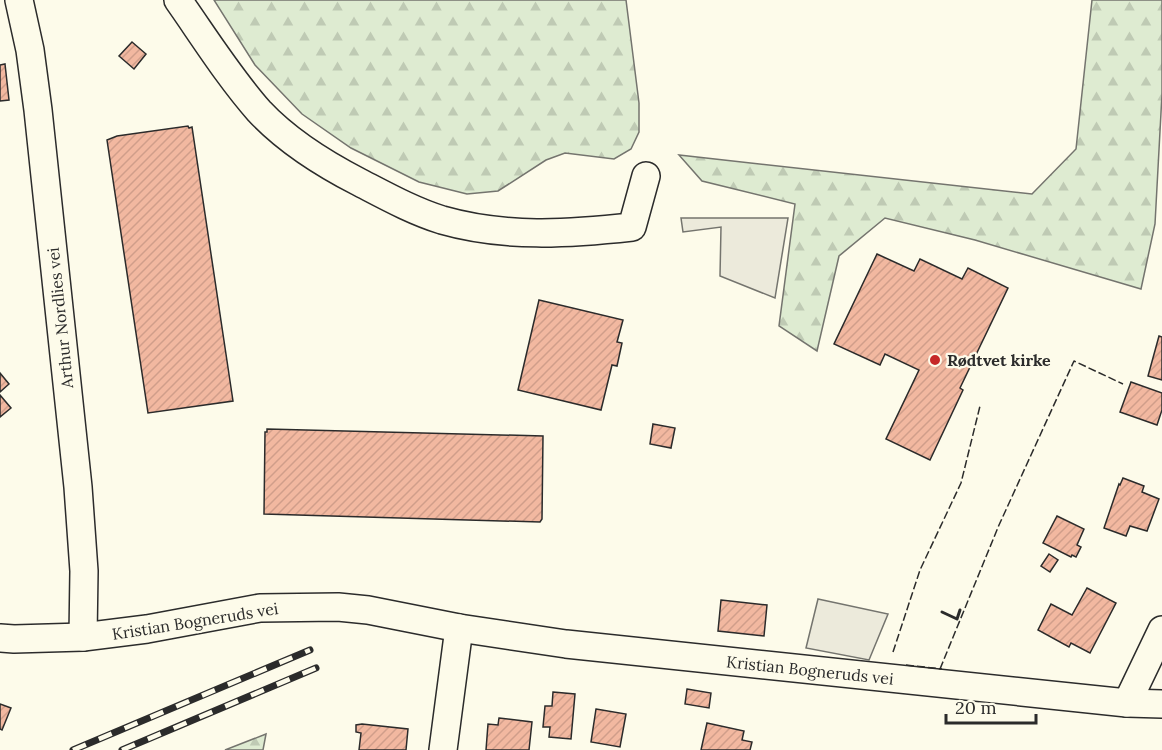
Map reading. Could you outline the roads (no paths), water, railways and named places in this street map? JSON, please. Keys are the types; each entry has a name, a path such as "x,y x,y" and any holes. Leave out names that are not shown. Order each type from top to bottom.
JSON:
{"street":[{"name":"Arthur Nordlies vei","path":"19,0 30,50 38,110 78,487 84,571 83,637"},
{"path":"178,0 259,111 286,137 313,157 349,177 397,202 440,219 475,228 546,234 632,227 646,176"},
{"name":"Kristian Bogneruds vei","path":"0,638 83,637 147,629 260,608 302,606 368,610 459,628 566,644 1127,703 1162,704"},
{"path":"443,750 459,628"},
{"path":"1127,703 1162,630"}],"railway":[{"path":"73,750 310,650"},
{"path":"122,750 316,668"}],"place":[{"name":"Rødtvet kirke","path":"935,360"}]}
